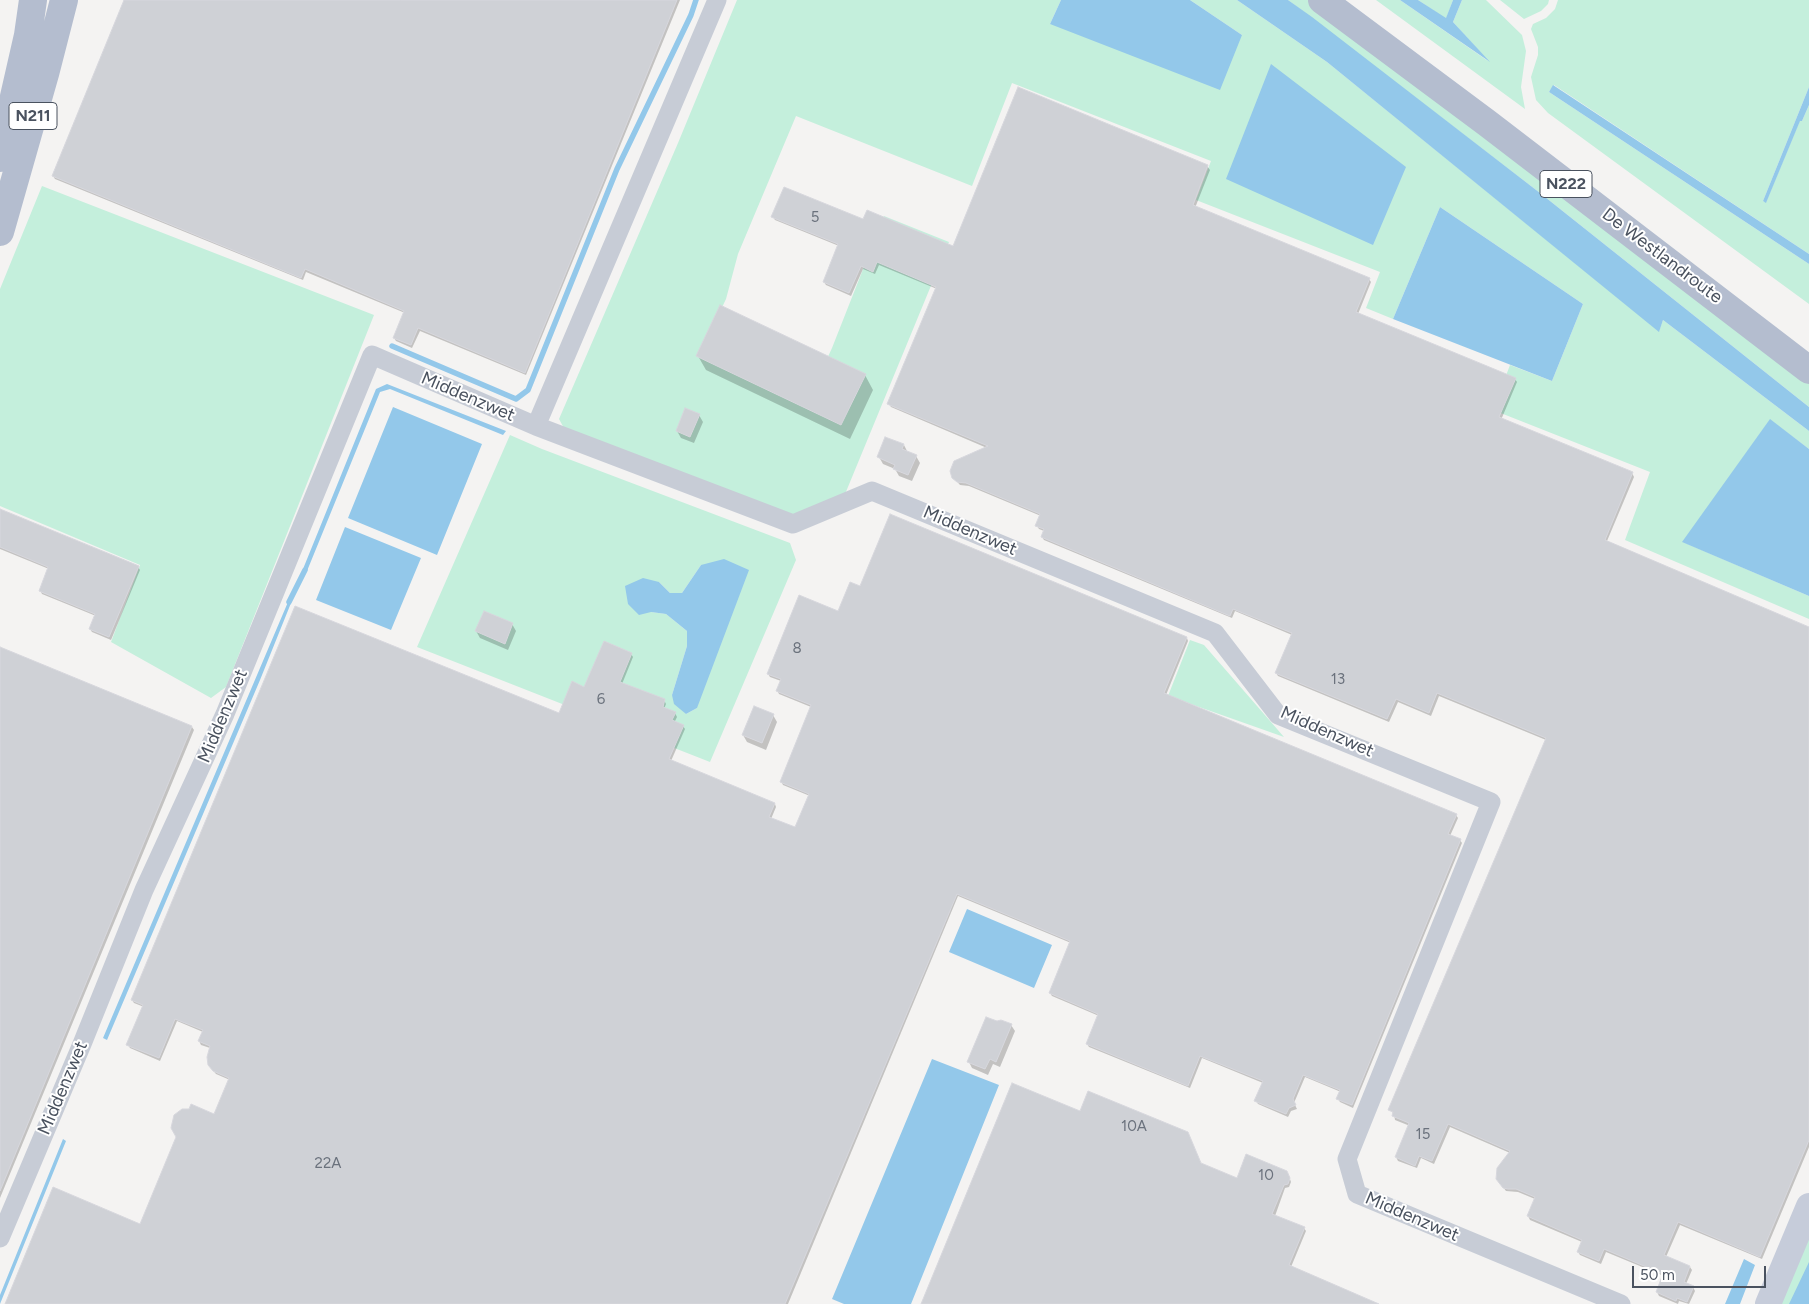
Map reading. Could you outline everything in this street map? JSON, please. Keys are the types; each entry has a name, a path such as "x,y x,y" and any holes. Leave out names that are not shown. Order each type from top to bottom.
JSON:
{"main road":[{"name":"N211","path":"0,158 28,35 33,0"},
{"name":"N211","path":"0,232 64,0"},
{"name":"De Westlandroute","path":"1322,0 1495,129 1809,370"},
{"name":"De Westlandroute","path":"1349,0 1501,113 1809,348"}],"street":[{"name":"Middenzwet","path":"536,426 717,0"},
{"name":"Middenzwet","path":"0,1238 82,1044 144,890 225,714 372,355 536,426 793,524 872,491 1215,633 1278,715 1492,802 1347,1159 1357,1194 1621,1304"},
{"path":"1768,1304 1809,1206"}],"green space":[{"path":"737,0 1061,0 1050,24 1242,35 1190,0 1237,0 1327,62 1659,331 1663,320 1809,431 1809,449 1770,420 1683,542 1809,596 1809,619 1625,540 1650,472 1493,410 1510,365 1552,381 1583,304 1440,207 1393,319 1366,308 1380,272 1196,200 1211,161 1012,83 972,186 796,116 738,254 726,299 700,354 806,404 832,348 884,216 949,242 843,499 794,520 565,430 559,419 678,143"},
{"path":"1288,0 1313,0 1809,379 1809,407 1540,193"},
{"path":"1376,0 1400,0 1488,61 1453,22 1462,0 1486,0 1522,35 1526,51 1521,87 1525,109"},
{"path":"1418,0 1453,0 1446,19"},
{"path":"1500,0 1549,0 1548,4 1541,11 1524,19"},
{"path":"1558,0 1809,0 1809,87 1763,201 1766,202 1800,120 1802,121 1809,105 1809,254 1554,85 1549,92 1809,264 1809,304 1548,113 1536,100 1531,77 1538,55 1538,47 1531,29 1533,24 1546,18 1555,9"},
{"path":"42,186 374,315 226,687 211,698 111,642 140,565 0,506 0,289"},
{"path":"510,435 542,449 790,543 796,560 710,762 417,647","holes":["701,565 697,708 686,714 672,695 687,646 687,631 666,614 651,612 659,582 670,593 682,593"]},
{"path":"1190,640 1204,645 1284,737 1168,696"},
{"path":"1809,1229 1809,1304 1778,1304"}],"water":[{"path":"1061,0 1190,0 1242,35 1220,90 1050,24"},
{"path":"1237,0 1288,0 1312,17 1540,193 1809,407 1809,431 1663,320 1659,332 1327,62"},
{"path":"1400,0 1418,0 1446,18 1453,0 1462,0 1453,22 1490,62"},
{"path":"1271,64 1406,167 1373,245 1226,179"},
{"path":"1553,85 1809,254 1809,264 1549,92"},
{"path":"1809,87 1809,105 1802,121 1800,121 1766,203 1763,201"},
{"path":"1440,207 1583,304 1552,381 1393,319"},
{"path":"387,384 506,431 503,435 390,389 380,392 307,571 303,569 376,389"},
{"path":"393,407 482,444 437,555 348,518"},
{"path":"1770,419 1809,449 1809,596 1682,542"},
{"path":"345,527 421,558 391,630 316,600"},
{"path":"724,559 749,570 697,708 686,714 674,704 672,695 687,646 687,631 666,614 651,612 639,615 628,604 625,586 643,578 659,582 670,593 682,593 701,565"},
{"path":"288,602 291,603 260,680 107,1040 103,1038"},
{"path":"967,909 1052,945 1034,988 949,952"},
{"path":"932,1059 999,1085 911,1304 844,1304 832,1299"},
{"path":"63,1139 66,1141 0,1304 0,1295"},
{"path":"1744,1259 1755,1265 1740,1304 1725,1304"},
{"path":"1809,1262 1809,1304 1789,1304"}],"building":[{"path":"124,0 677,0 525,373 418,328 411,345 393,338 404,311 305,269 301,278 52,176"},
{"path":"1018,87 1208,165 1193,205 1370,278 1356,312 1516,378 1499,417 1633,472 1605,540 1809,627 1809,1140 1760,1257 1678,1222 1664,1255 1690,1266 1684,1282 1694,1286 1687,1302 1677,1298 1676,1301 1656,1292 1663,1274 1604,1249 1599,1261 1577,1252 1582,1240 1527,1216 1535,1197 1516,1189 1503,1188 1496,1179 1497,1168 1510,1151 1448,1124 1432,1161 1419,1156 1415,1166 1395,1157 1409,1123 1392,1116 1393,1112 1388,1110 1546,738 1437,693 1429,713 1396,699 1387,719 1275,673 1292,633 1233,609 1230,616 1041,537 1044,529 1035,526 1040,514 966,483 957,482 952,478 950,471 954,461 988,446 887,404 936,287 877,262 873,272 861,266 849,293 823,282 838,244 771,217 784,187 863,219 867,210 953,246"},
{"path":"720,305 866,374 841,425 696,356"},
{"path":"685,408 700,414 690,437 676,431"},
{"path":"885,437 904,444 902,449 917,455 908,475 893,469 895,465 877,457"},
{"path":"0,509 139,566 109,637 89,629 95,614 39,591 48,567 0,547"},
{"path":"890,514 1187,637 1164,693 1457,814 1448,834 1461,839 1352,1105 1336,1099 1340,1090 1303,1075 1293,1099 1296,1105 1289,1108 1286,1114 1254,1101 1263,1081 1200,1056 1188,1086 1086,1044 1098,1014 1049,993 1070,941 957,894 785,1304 5,1304 53,1187 140,1224 176,1137 171,1128 174,1115 182,1109 189,1109 191,1104 214,1114 229,1078 213,1071 208,1065 207,1057 210,1046 198,1041 203,1030 175,1019 159,1058 126,1045 143,1005 131,1000 295,606 559,713 572,681 584,687 604,641 632,653 620,682 665,699 663,707 676,712 672,720 684,725 669,759 775,803 769,817 795,827 809,794 780,782 811,705 776,691 781,679 767,674 799,595 838,611 850,582 860,586"},
{"path":"484,611 513,623 505,644 475,631"},
{"path":"0,647 192,726 0,1191"},
{"path":"754,706 774,714 762,743 742,735"},
{"path":"986,1017 1012,1024 996,1062 990,1059 985,1069 967,1062"},
{"path":"1012,1083 1080,1111 1088,1091 1188,1132 1201,1163 1237,1178 1246,1154 1287,1171 1290,1178 1288,1184 1284,1185 1272,1214 1305,1227 1289,1265 1379,1304 921,1304"}],"waterway":[{"path":"392,346 516,399 528,390 617,169 691,15 696,0"},
{"path":"289,602 305,570"}]}
